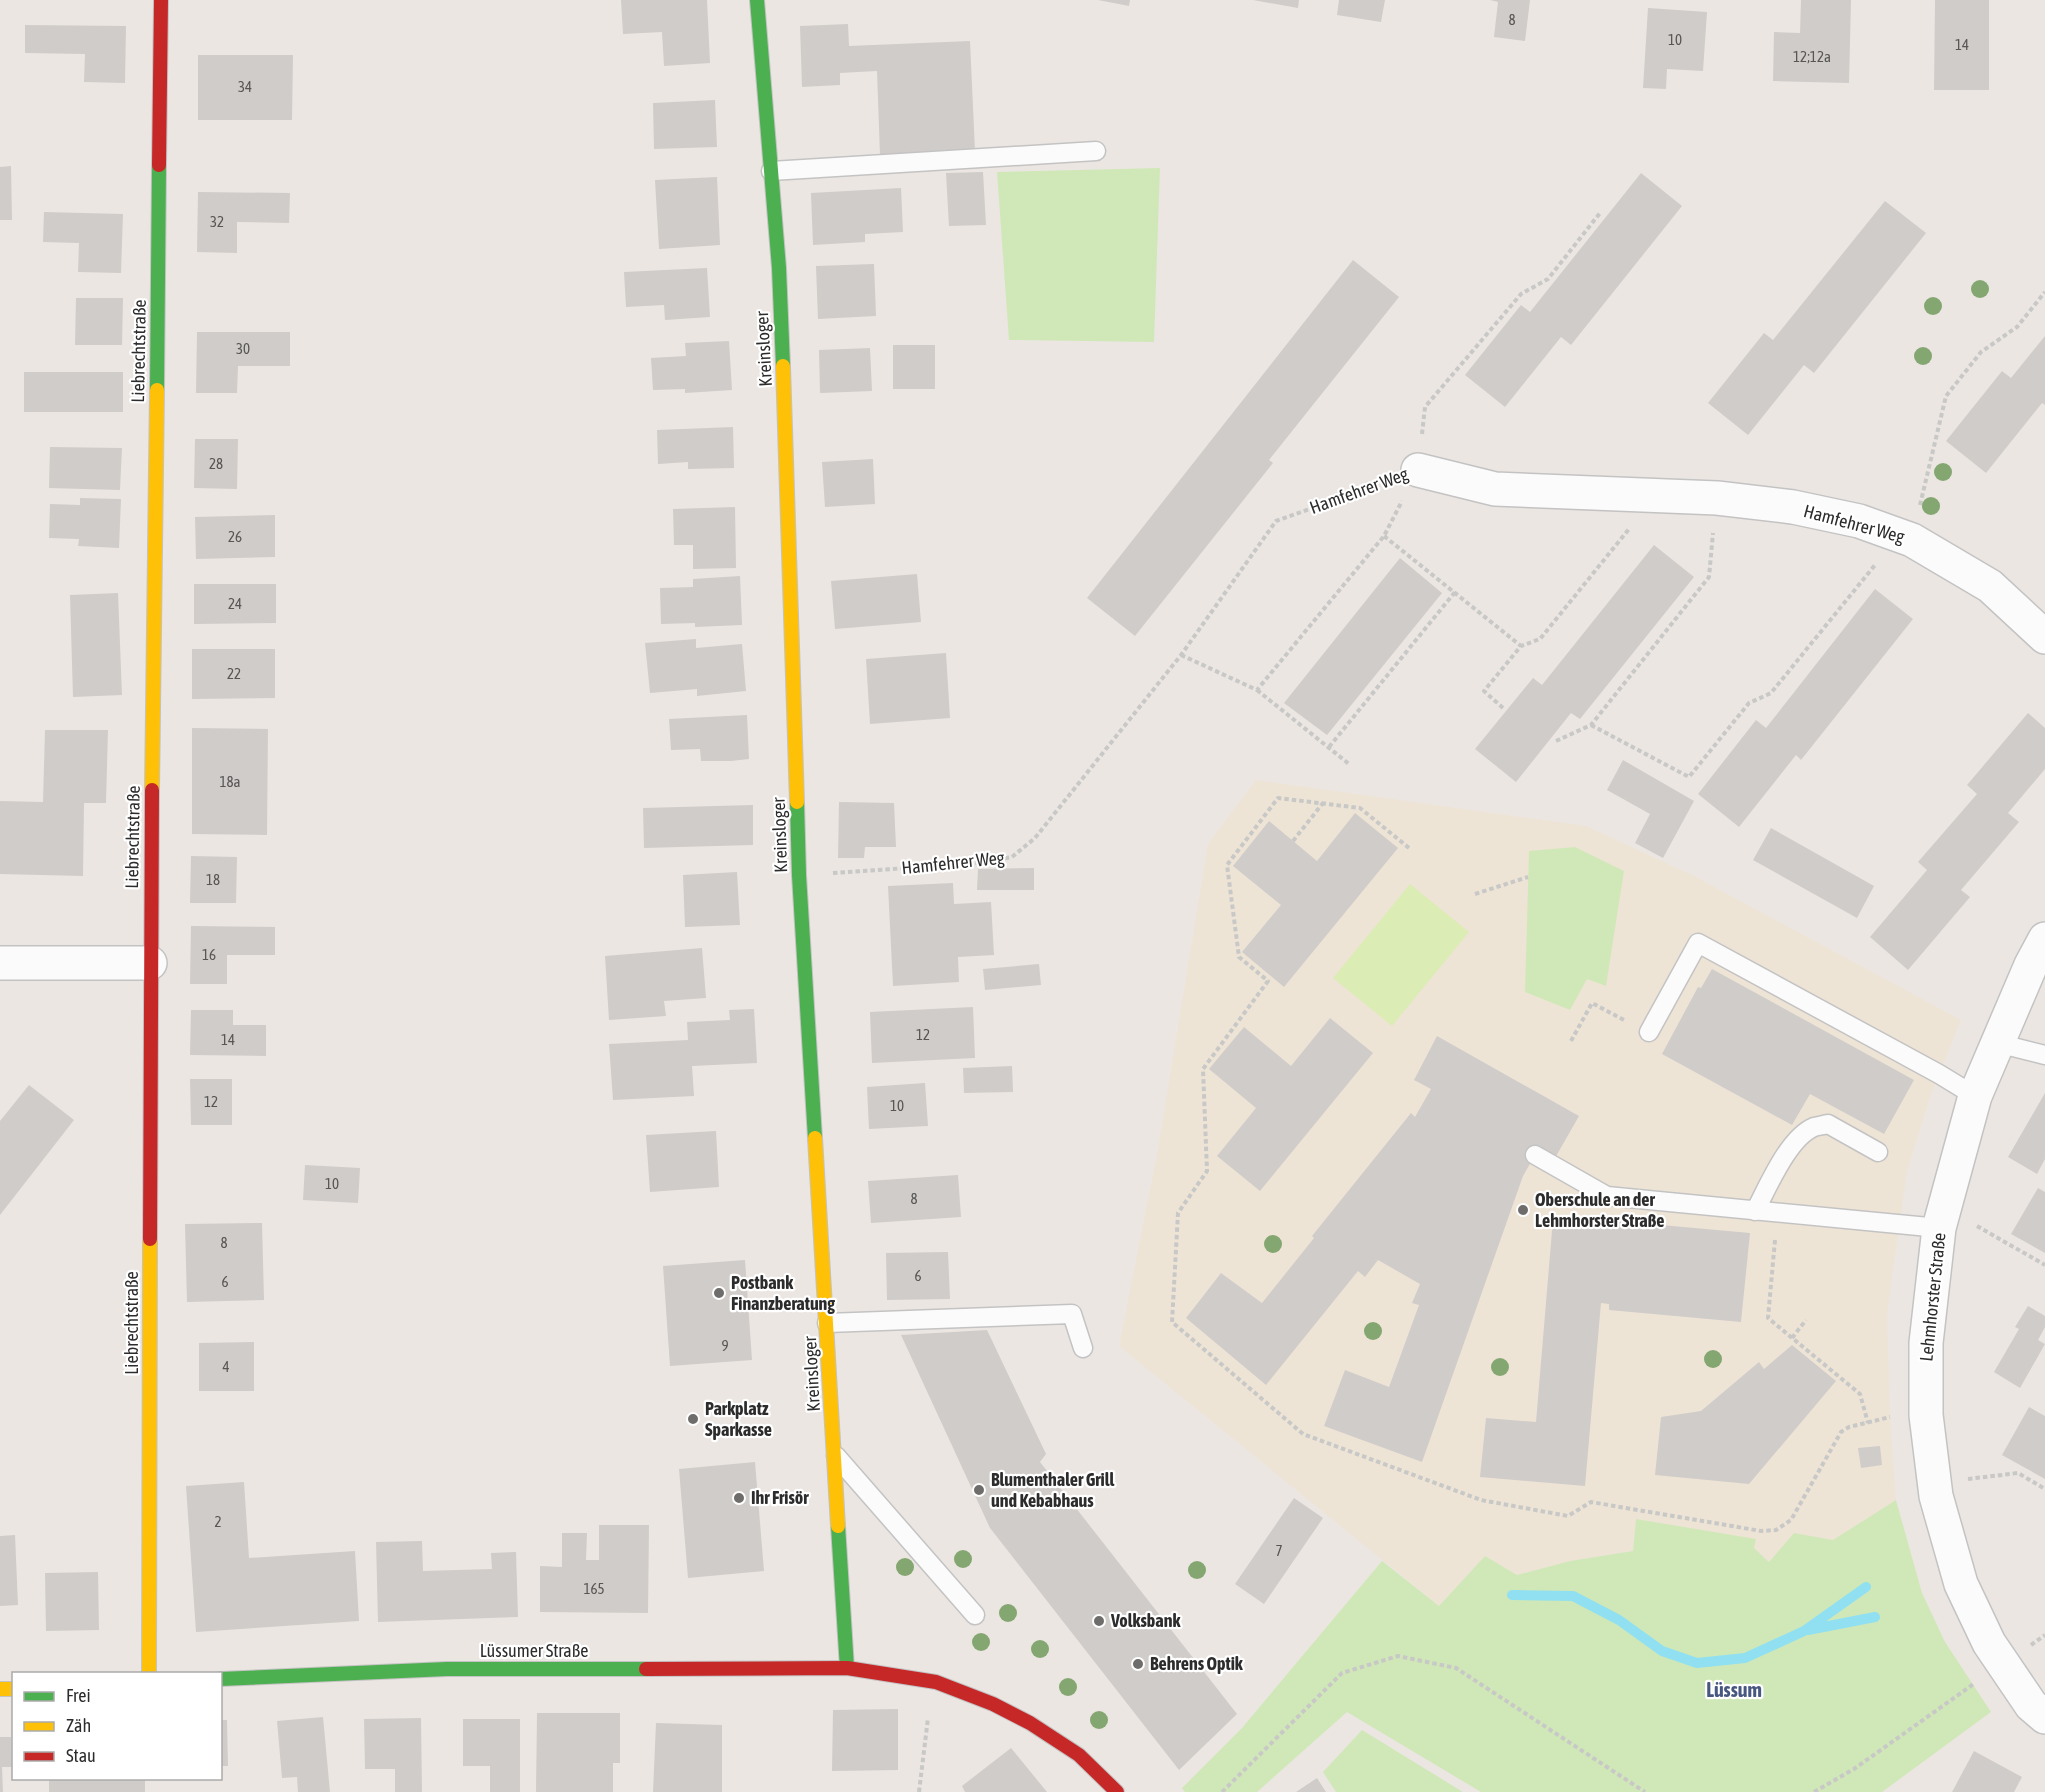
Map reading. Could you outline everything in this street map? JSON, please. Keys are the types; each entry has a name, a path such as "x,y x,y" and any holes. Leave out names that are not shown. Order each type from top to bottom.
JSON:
{"main road":[{"name":"Liebrechtstraße","path":"149,1672 150,963 161,0"},
{"name":"Kreinsloger","path":"758,0 778,268 788,471 799,875 847,1668"},
{"name":"Lüssumer Straße","path":"222,1679 447,1669 847,1668 936,1682 993,1704 1030,1723 1078,1755 1118,1792"}],"street":[{"name":"Hamfehrer Weg","path":"1418,470 1495,489 1717,498 1804,510 1858,521 1906,538 1990,586 2045,637"},
{"name":"Lehmhorster Straße","path":"2045,939 2031,965 1975,1096 1942,1218 1926,1343 1926,1414 1936,1496 1961,1584 1989,1643 2031,1705 2045,1717"},
{"path":"0,963 150,963"}],"lane":[{"path":"771,171 1096,151"},
{"path":"1649,1032 1698,943 1939,1074 1975,1096"},
{"path":"1997,1043 2045,1055"},
{"path":"1755,1211 1796,1140 1813,1128 1828,1124 1878,1152"},
{"path":"1534,1155 1607,1196 1777,1214 1942,1218"},
{"path":"827,1323 1072,1314 1083,1348"},
{"path":"835,1455 975,1615"}],"path":[{"path":"1257,690 1384,536 1418,470 1425,407 1521,294 1548,279 1600,213"},
{"path":"1591,725 1689,777 1749,703 1770,693 1906,538 1946,396 1981,352 2017,327 2045,292"},
{"name":"Hamfehrer Weg","path":"799,875 980,863 1012,857 1035,838 1181,655 1276,521 1418,470"},
{"path":"1503,708 1484,691 1521,646 1540,639 1657,495"},
{"path":"1556,741 1591,725 1709,577 1717,498"},
{"path":"1384,536 1521,646"},
{"path":"1329,747 1455,592"},
{"path":"1181,655 1257,690 1349,764"},
{"path":"1409,848 1360,808 1278,798 1227,865 1239,957 1268,981 1203,1069 1207,1171 1178,1213 1172,1322 1304,1434 1482,1500 1568,1516 1592,1502 1761,1531 1776,1530 1791,1520 1841,1432 1849,1427 1890,1417 1926,1414"},
{"path":"1293,841 1323,803"},
{"path":"1474,894 1528,877"},
{"path":"1571,1041 1592,1003 1626,1022"},
{"path":"1777,1214 1768,1318 1860,1394 1868,1423"},
{"path":"1942,1218 2045,1265"},
{"path":"1792,1338 1806,1320"},
{"path":"1935,1482 2018,1473 2045,1489"},
{"path":"1222,1792 1342,1673 1398,1656 1456,1668 1646,1792"},
{"path":"1814,1792 1854,1769 2003,1664"},
{"path":"920,1792 926,1729 936,1682"}],"shaded area":[{"name":"Oberschule an der Lehmhorster Straße","path":"1256,780 1586,826 1694,876 1961,1020 1930,1097 1907,1171 1887,1314 1890,1417 1896,1500 1833,1540 1794,1533 1769,1562 1754,1548 1756,1540 1636,1519 1633,1551 1570,1561 1517,1575 1485,1556 1439,1606 1119,1346 1158,1149 1208,844"}],"green space":[{"path":"1160,168 1154,342 1009,340 997,172"},
{"path":"1575,847 1624,871 1606,986 1587,979 1570,1010 1525,992 1529,851"},
{"path":"1410,884 1469,932 1392,1026 1333,978"},
{"path":"1896,1500 1922,1593 1945,1642 1991,1712 1882,1792 1481,1792 1347,1712 1257,1792 1185,1792 1182,1788 1242,1728 1382,1561 1439,1606 1485,1556 1517,1575 1570,1561 1633,1551 1636,1519 1756,1539 1754,1548 1769,1562 1794,1533 1833,1540"},
{"path":"1362,1730 1463,1792 1336,1792 1323,1772"}],"building":[{"path":"621,0 707,0 710,63 664,66 662,32 623,34"},
{"path":"1098,0 1130,0 1129,6"},
{"path":"1253,0 1299,0 1298,8"},
{"path":"1339,0 1385,0 1381,22 1337,15"},
{"path":"1490,0 1530,0 1525,41 1494,37 1498,2"},
{"path":"1801,0 1851,0 1849,83 1773,81 1774,32 1800,33"},
{"path":"1935,0 1989,0 1989,90 1934,90"},
{"path":"1648,8 1707,12 1703,71 1667,69 1666,89 1643,88"},
{"path":"848,24 849,46 970,41 975,151 880,155 877,71 840,73 840,85 802,87 800,26"},
{"path":"25,25 126,26 125,83 84,82 85,54 25,53"},
{"path":"198,55 293,55 292,120 198,120"},
{"path":"715,100 717,147 654,149 653,103"},
{"path":"11,166 12,220 0,220 0,167"},
{"path":"983,172 986,225 949,226 946,173"},
{"path":"1641,173 1682,206 1571,345 1561,337 1505,407 1465,375 1521,305 1530,312"},
{"path":"717,177 720,245 659,249 655,180"},
{"path":"901,188 903,232 865,234 865,242 813,245 811,193"},
{"path":"198,192 290,193 289,223 237,222 237,253 197,252"},
{"path":"1885,201 1926,233 1814,373 1804,365 1748,435 1708,403 1764,333 1773,340"},
{"path":"44,212 123,214 121,273 78,272 79,243 43,242"},
{"path":"1353,260 1399,297 1269,460 1273,463 1135,636 1087,598"},
{"path":"874,264 876,316 818,319 816,266"},
{"path":"707,268 710,317 665,320 664,305 626,307 624,272"},
{"path":"76,298 123,298 122,345 75,345"},
{"path":"197,332 290,332 290,366 238,366 237,393 196,393"},
{"path":"2045,336 2045,405 2042,403 1986,473 1946,441 2002,371 2011,378"},
{"path":"729,341 732,390 685,393 685,389 653,390 651,358 686,356 685,343"},
{"path":"893,345 935,345 935,389 893,389"},
{"path":"870,348 872,391 820,393 819,350"},
{"path":"24,372 123,372 123,412 24,412"},
{"path":"733,427 734,468 688,469 688,462 658,464 657,430"},
{"path":"195,439 238,439 237,489 194,488"},
{"path":"50,447 122,448 120,490 49,488"},
{"path":"873,459 875,504 825,507 822,462"},
{"path":"80,498 121,499 119,548 78,546 79,539 49,538 50,504 80,505"},
{"path":"735,507 736,568 693,569 693,545 674,545 673,509"},
{"path":"275,515 275,557 196,559 195,517"},
{"path":"1654,545 1694,577 1580,719 1571,713 1516,782 1475,749 1533,678 1542,685"},
{"path":"1400,558 1442,593 1327,735 1284,703"},
{"path":"917,574 921,622 835,629 831,581"},
{"path":"740,576 742,625 695,627 695,623 661,624 660,588 693,587 693,579"},
{"path":"194,584 276,584 276,623 194,624"},
{"path":"1875,589 1913,619 1801,760 1796,755 1739,827 1698,794 1756,720 1766,728"},
{"path":"118,593 122,695 73,697 70,595"},
{"path":"696,639 696,648 742,644 746,691 697,696 697,689 650,693 645,643"},
{"path":"192,649 275,649 275,698 192,699"},
{"path":"946,653 950,718 870,724 866,659"},
{"path":"2028,713 2045,728 2045,769 2008,813 2019,822 1961,890 1970,897 1908,970 1870,937 1927,870 1918,862 1977,794 1967,785"},
{"path":"747,715 749,759 701,761 700,749 671,750 669,719"},
{"path":"192,728 268,729 267,835 192,834"},
{"path":"45,730 108,730 106,803 84,803 83,876 0,874 0,801 43,802"},
{"path":"1623,760 1694,801 1663,858 1635,843 1650,814 1607,790"},
{"path":"839,802 894,803 896,847 865,847 864,858 838,858"},
{"path":"753,805 753,845 644,848 643,808"},
{"path":"1355,813 1398,848 1284,987 1242,952 1281,905 1233,866 1269,821 1317,861"},
{"path":"1771,828 1874,886 1857,918 1753,860"},
{"path":"191,856 237,857 236,903 190,903"},
{"path":"1034,868 1034,890 977,890 978,869"},
{"path":"737,872 740,925 685,927 683,875"},
{"path":"953,883 954,904 991,902 994,955 958,957 959,982 893,986 888,886"},
{"path":"191,926 275,927 275,955 227,955 227,984 190,984"},
{"path":"702,948 706,998 664,1001 666,1016 609,1020 605,956"},
{"path":"1039,964 1041,985 985,990 983,969"},
{"path":"1712,969 1914,1080 1884,1134 1810,1094 1792,1125 1662,1054 1698,987 1701,988"},
{"path":"973,1007 975,1058 872,1063 870,1012"},
{"path":"754,1009 757,1063 692,1066 694,1096 613,1100 609,1044 688,1040 687,1022 730,1020 729,1010"},
{"path":"191,1010 233,1010 233,1025 266,1025 266,1056 190,1055"},
{"path":"1330,1018 1373,1053 1260,1191 1217,1156 1256,1108 1209,1069 1244,1027 1291,1066"},
{"path":"1437,1036 1579,1116 1555,1158 1539,1148 1523,1176 1422,1462 1324,1426 1345,1370 1389,1387 1419,1305 1412,1303 1420,1284 1378,1260 1365,1277 1358,1271 1266,1385 1186,1318 1221,1273 1262,1303 1314,1238 1312,1236 1411,1113 1415,1117 1431,1089 1414,1080"},
{"path":"1012,1066 1013,1092 964,1093 963,1068"},
{"path":"190,1079 232,1079 232,1125 191,1125"},
{"path":"925,1083 928,1126 869,1129 867,1087"},
{"path":"29,1085 74,1120 0,1215 0,1121"},
{"path":"2045,1093 2045,1159 2037,1174 2008,1157"},
{"path":"716,1131 719,1187 650,1192 646,1135"},
{"path":"305,1165 360,1168 358,1203 303,1200"},
{"path":"958,1175 961,1217 871,1223 868,1181"},
{"path":"2038,1188 2045,1192 2045,1253 2011,1234"},
{"path":"1553,1219 1616,1228 1617,1221 1750,1233 1741,1322 1609,1310 1609,1304 1601,1303 1585,1486 1480,1477 1486,1418 1536,1422"},
{"path":"262,1223 264,1300 187,1302 185,1224"},
{"path":"948,1252 950,1299 887,1300 886,1253"},
{"path":"745,1260 752,1360 670,1366 663,1266"},
{"path":"2028,1306 2045,1316 2045,1327 2038,1340 2045,1344 2020,1388 1994,1372 2019,1329 2015,1327"},
{"path":"987,1330 1046,1454 1040,1462 1237,1714 1179,1770 990,1528 901,1335"},
{"path":"254,1342 254,1391 199,1391 199,1343"},
{"path":"1792,1345 1836,1381 1749,1484 1655,1475 1661,1417 1701,1411 1759,1362 1764,1369"},
{"path":"2029,1407 2045,1416 2045,1479 2002,1455"},
{"path":"1880,1446 1882,1465 1861,1468 1858,1448"},
{"path":"755,1462 764,1571 688,1578 679,1469"},
{"path":"244,1482 249,1558 355,1551 359,1621 196,1632 186,1486"},
{"path":"1294,1498 1323,1518 1264,1604 1235,1584"},
{"path":"599,1525 649,1525 648,1613 540,1612 540,1566 562,1567 562,1533 587,1533 586,1560 599,1560"},
{"path":"15,1535 18,1605 0,1606 0,1536"},
{"path":"422,1541 423,1571 492,1569 491,1553 516,1552 518,1617 378,1622 376,1542"},
{"path":"98,1572 99,1630 46,1631 45,1573"},
{"path":"898,1709 898,1770 832,1771 833,1710"},
{"path":"537,1713 620,1713 620,1763 613,1763 613,1792 536,1792"},
{"path":"323,1717 330,1792 298,1792 297,1777 282,1778 277,1721"},
{"path":"421,1718 422,1792 395,1792 395,1769 365,1769 364,1719"},
{"path":"463,1719 520,1719 520,1792 490,1792 490,1766 463,1766"},
{"path":"222,1720 227,1720 228,1766 222,1766"},
{"path":"656,1723 722,1725 722,1792 653,1792"},
{"path":"0,1737 11,1737 12,1767 2,1767 3,1792 0,1792"},
{"path":"1011,1748 1047,1792 965,1792 962,1786"},
{"path":"1974,1751 2022,1777 2014,1792 1952,1792"},
{"path":"1317,1778 1326,1792 1296,1792"},
{"path":"49,1780 145,1780 145,1792 49,1792"}],"waterway":[{"path":"1512,1595 1573,1596 1619,1620 1662,1651 1697,1663 1745,1658 1804,1631 1866,1587"},
{"path":"1808,1630 1875,1617"}],"traffic: fast":[{"path":"757,0 779,268 783,366"},
{"path":"157,390 159,165"},
{"path":"797,802 799,875 815,1138"},
{"path":"838,1526 847,1668"},
{"path":"222,1679 447,1669 646,1669"}],"traffic: slow":[{"path":"783,366 797,802"},
{"path":"152,790 157,390"},
{"path":"815,1138 838,1526"},
{"path":"149,1672 150,1239"},
{"path":"0,1689 12,1689"}],"traffic: jam":[{"path":"159,165 161,0"},
{"path":"150,1239 152,790"},
{"path":"646,1669 847,1668 936,1682 993,1704 1030,1723 1079,1755 1117,1792"}],"place":[{"name":"Oberschule an der Lehmhorster Straße","path":"1523,1210"},
{"name":"Postbank Finanzberatung","path":"719,1293"},
{"name":"Parkplatz Sparkasse","path":"693,1419"},
{"name":"Blumenthaler Grill und Kebabhaus","path":"979,1490"},
{"name":"Ihr Frisör","path":"739,1498"},
{"name":"Volksbank","path":"1099,1621"},
{"name":"Behrens Optik","path":"1138,1664"}],"district":[{"name":"Lüssum","path":"1734,1690"}]}
